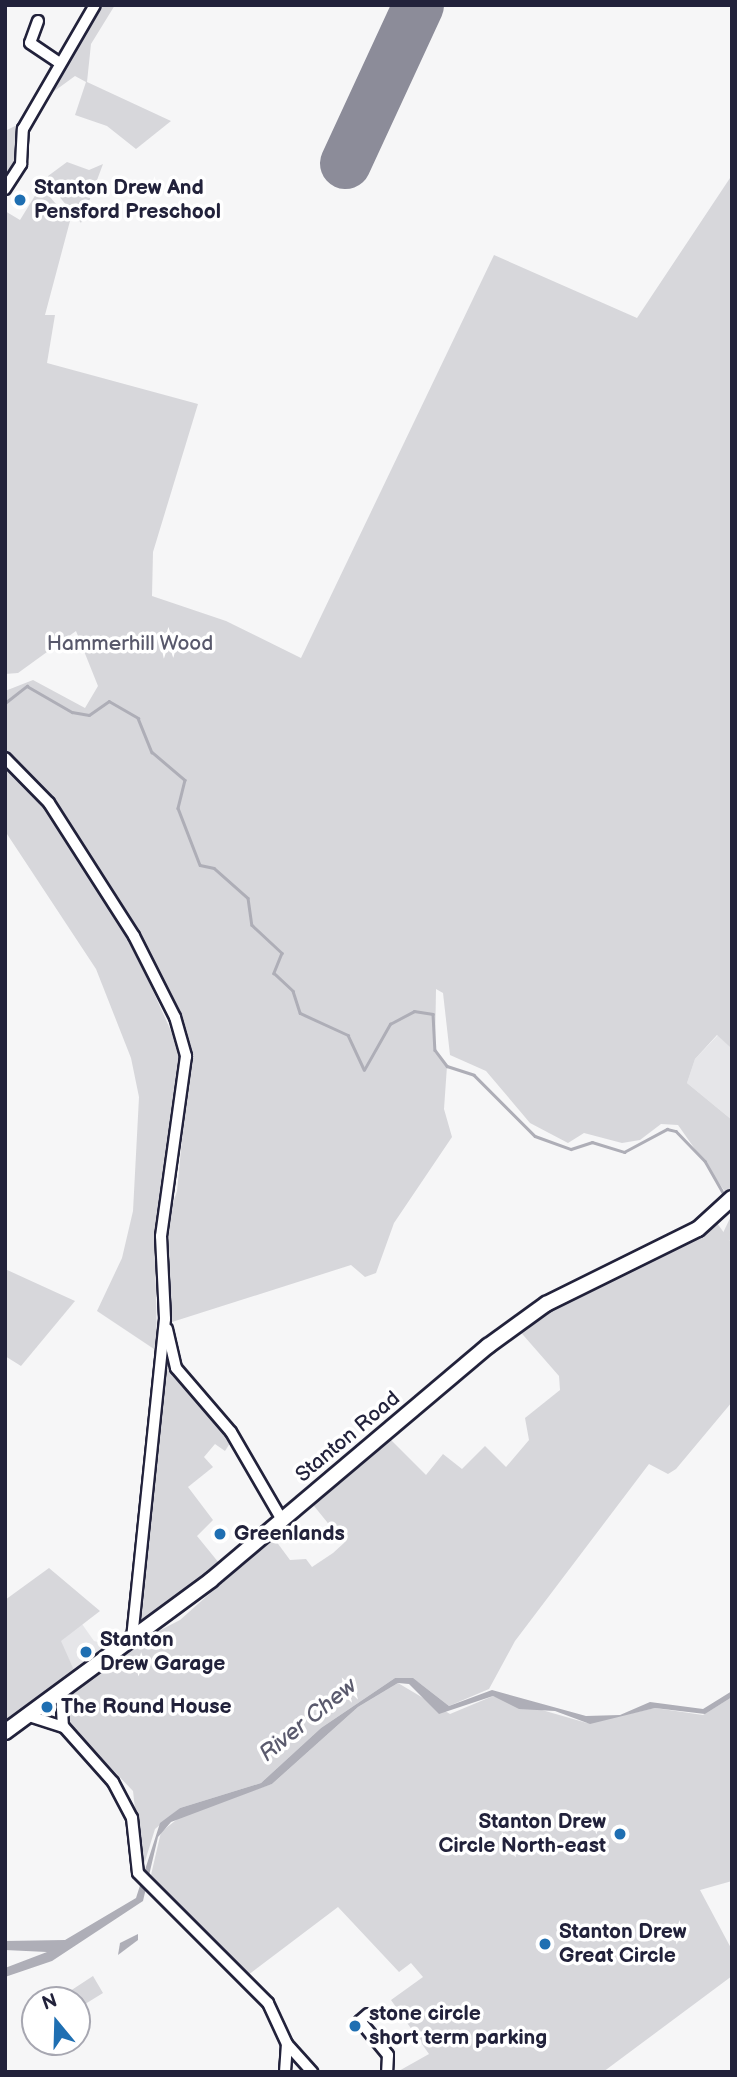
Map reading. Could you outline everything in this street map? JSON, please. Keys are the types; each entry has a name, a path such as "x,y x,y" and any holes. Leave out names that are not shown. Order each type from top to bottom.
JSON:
{"main road":[{"name":"Stanton Road","path":"5,1732 63,1685 132,1638 282,1520 546,1304 698,1229 732,1198"}],"street":[{"path":"5,189 21,164 23,129 57,61 95,5"},
{"path":"37,21 30,43 57,61"},
{"path":"5,758 49,803 134,936 182,1038 181,1107 161,1236 165,1319 132,1638"},
{"path":"165,1319 176,1368 231,1432 282,1520"},
{"path":"63,1685 57,1709 64,1727 124,1797 138,1873 268,2003 287,2044 312,2072"},
{"path":"26,1715 64,1727"},
{"path":"368,2014 360,2021 388,2055 387,2072"},
{"path":"285,2072 287,2044"}],"shaded area":[{"path":"718,1035 732,1049 732,1120 687,1083 695,1059"},
{"path":"82,1624 94,1641 112,1646 74,1670 60,1641"},
{"path":"395,1678 413,1678 449,1706 492,1690 586,1716 620,1715 650,1702 703,1709 732,1691 732,1697 705,1714 655,1708 590,1724 555,1711 519,1709 493,1696 439,1714 409,1684 398,1683 358,1707 272,1784 171,1822 158,1837 143,1901 52,1961 5,1977 5,1968 47,1952 5,1950 5,1941 65,1940 136,1898 160,1823 180,1808 261,1783 321,1728"},
{"path":"138,1934 138,1940 118,1955 120,1943"}],"green space":[{"path":"100,5 115,5 91,44 87,82 171,121 136,149 107,126 75,115 86,82 75,76 49,95"},
{"path":"403,5 434,5 351,188 323,176"},
{"path":"15,126 22,130 17,163 5,182 5,131"},
{"path":"67,162 89,170 103,164 81,223 48,183 48,176"},
{"name":"Hammerhill Wood","path":"732,175 732,1049 717,1035 695,1059 687,1083 732,1120 732,1189 728,1196 678,1125 661,1124 640,1140 622,1143 584,1133 568,1143 530,1123 486,1071 450,1055 443,993 436,989 435,1050 447,1066 444,1109 452,1137 394,1223 376,1273 365,1277 351,1265 172,1322 166,1224 177,1191 191,1046 134,927 82,843 5,753 5,691 33,680 85,708 98,686 76,631 18,673 5,674 5,211 20,220 41,186 70,221 45,315 55,315 47,363 198,404 153,552 152,596 226,621 301,658 494,255 637,318"},
{"path":"5,763 41,801 126,931 180,1051 155,1242 157,1351 97,1311 122,1258 133,1211 139,1097 131,1058 96,969 5,831"},
{"path":"732,1214 732,1241 730,1241 722,1235"},
{"path":"717,1223 732,1244 732,1402 676,1469 668,1474 649,1464 515,1641 489,1689 449,1706 418,1682 395,1678 321,1728 261,1783 180,1808 155,1829 142,1871 133,1791 69,1724 64,1712 74,1688 116,1653 180,1620 273,1537 290,1560 306,1559 312,1567 333,1553 344,1543 310,1501 389,1438 426,1475 443,1454 462,1469 485,1446 506,1467 529,1440 525,1418 560,1390 559,1376 517,1328"},
{"path":"5,1269 75,1301 21,1366 5,1356"},
{"path":"163,1368 170,1368 232,1440 225,1451 215,1444 204,1457 213,1467 188,1487 213,1520 197,1536 219,1563 140,1621"},
{"path":"49,1568 100,1611 61,1641 74,1670 5,1727 5,1600"},
{"path":"398,1683 450,1714 493,1696 587,1723 655,1708 703,1715 732,1697 732,1881 700,1890 732,1950 732,1976 603,2072 397,2072 429,2054 391,2000 423,1977 411,1963 399,1972 338,1907 248,1975 151,1875 161,1832 185,1813 272,1784 358,1707"},
{"path":"93,1976 103,1993 91,2000 91,1986 78,1986"}],"waterway":[{"path":"5,703 27,686 72,712 89,715 109,701 138,718 152,752 185,780 178,808 200,865 214,868 248,898 252,925 282,953 274,973 293,991 300,1013 348,1035 364,1070 390,1024 414,1011 433,1014 435,1050 447,1066 474,1075 535,1136 571,1149 592,1142 624,1152 667,1129 676,1131 705,1161 725,1196"}],"runway":[{"path":"345,163 418,5"}],"place":[{"name":"Stanton Drew And Pensford Preschool","path":"20,200"},
{"name":"Greenlands","path":"220,1534"},
{"name":"Stanton Drew Garage","path":"86,1652"},
{"name":"The Round House","path":"47,1707"},
{"name":"Stanton Drew Circle North-east","path":"620,1834"},
{"name":"Stanton Drew Great Circle","path":"545,1944"},
{"name":"stone circle short term parking","path":"355,2026"}],"water label":[{"name":"River Chew","path":"308,1720"}]}
